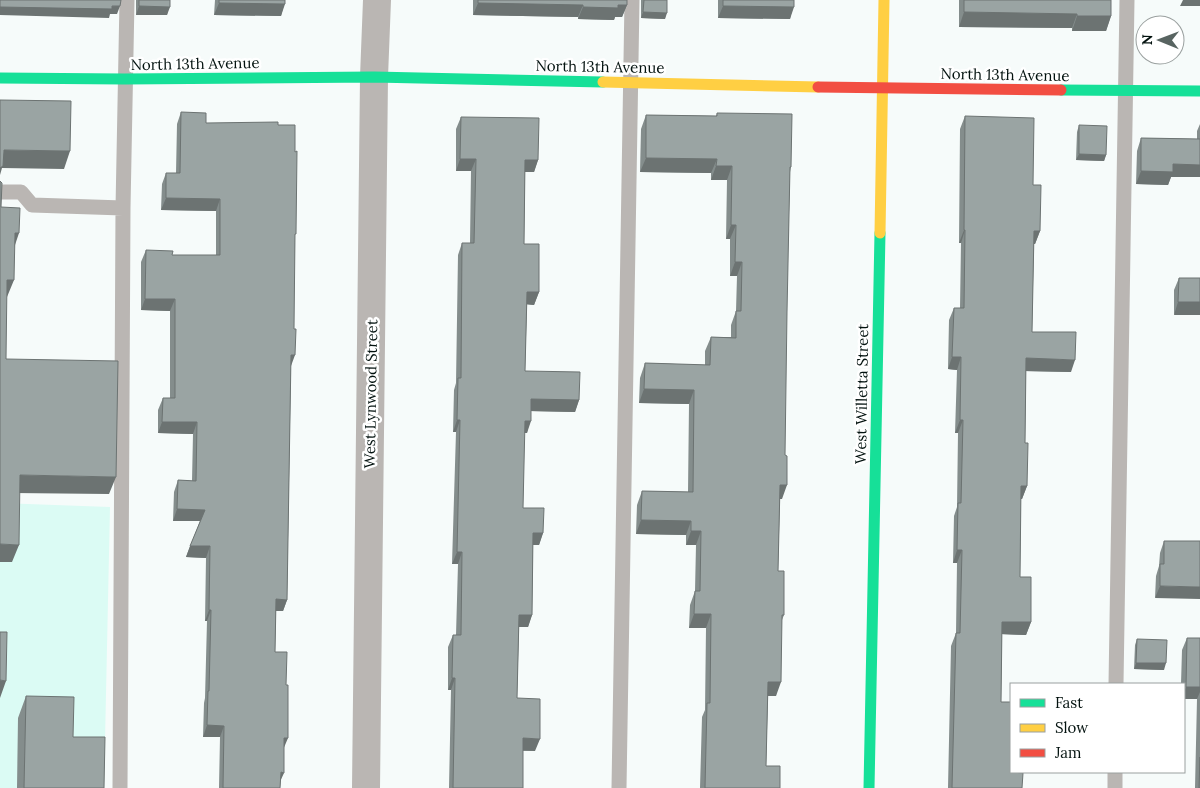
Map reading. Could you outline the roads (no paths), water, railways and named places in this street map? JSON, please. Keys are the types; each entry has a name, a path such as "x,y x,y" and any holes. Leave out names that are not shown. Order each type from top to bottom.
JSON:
{"street":[{"name":"West Lynwood Street","path":"366,788 376,0"},
{"name":"West Willetta Street","path":"869,788 884,0"},
{"name":"North 13th Avenue","path":"0,78 374,77 883,88 1125,92 1200,91"}],"lane":[{"path":"120,788 126,0"},
{"path":"619,788 632,0"},
{"path":"1116,683 1127,0"},
{"path":"0,192 20,192 32,205 123,208"},
{"path":"1115,773 1115,788"}]}
